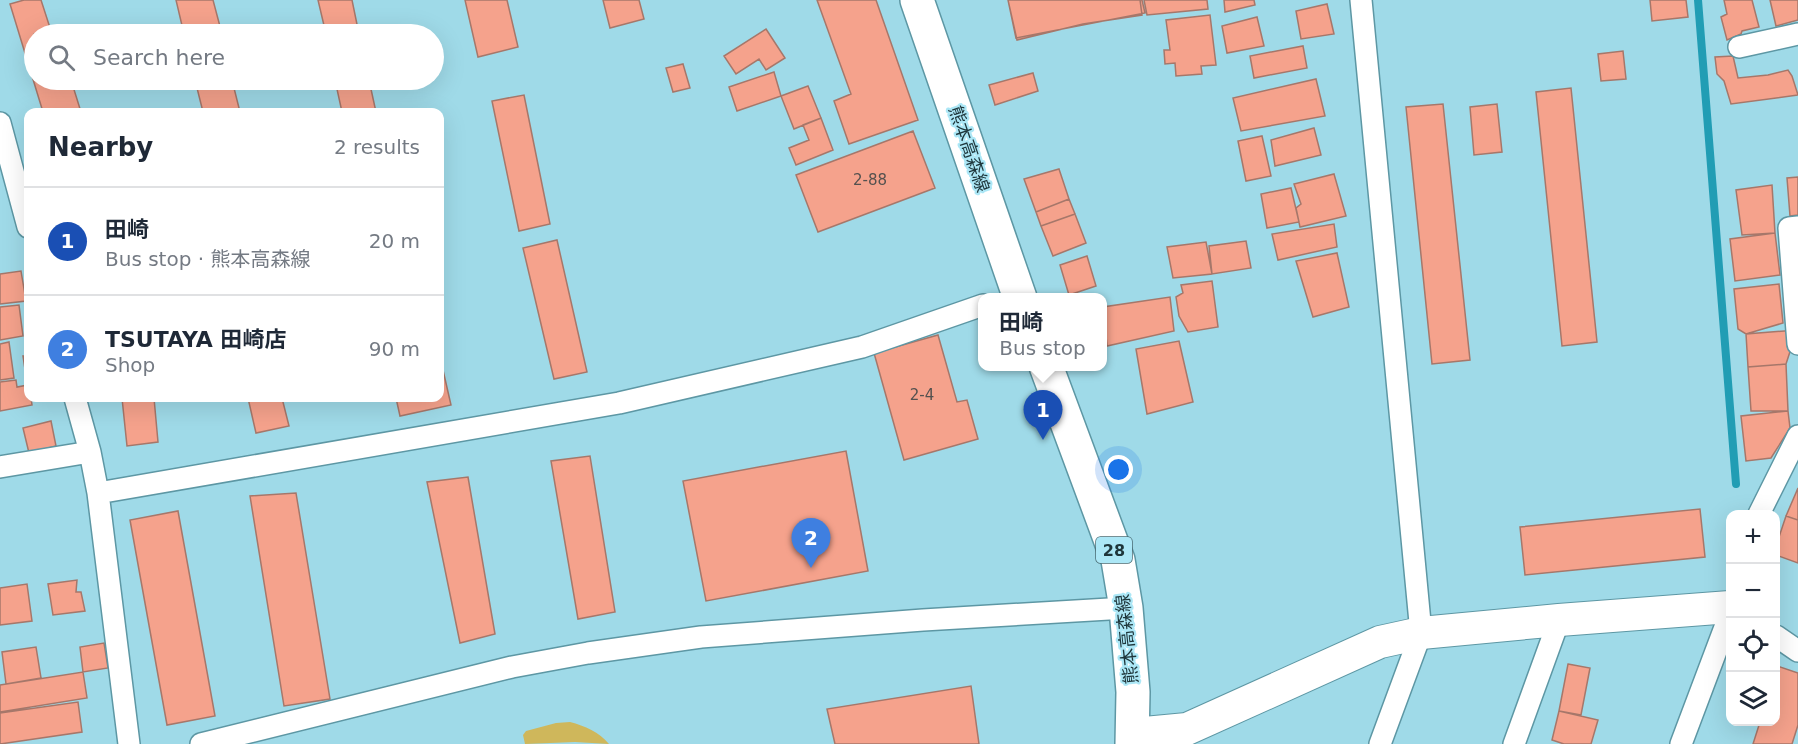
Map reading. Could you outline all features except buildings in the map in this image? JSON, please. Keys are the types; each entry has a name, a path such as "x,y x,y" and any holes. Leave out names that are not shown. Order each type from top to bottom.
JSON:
{"main road":[{"name":"熊本高森線","path":"917,0 1013,293"},
{"name":"熊本高森線","path":"1048,371 1118,560 1126,608 1133,692 1133,739"}],"street":[{"path":"1361,0 1421,633 1380,744"},
{"path":"1739,47 1798,34"},
{"path":"0,123 24,212"},
{"path":"1798,227 1789,228 1798,344"},
{"path":"98,493 619,403 862,346 978,307"},
{"path":"76,402 90,452 98,493 129,744"},
{"path":"1761,510 1798,436"},
{"path":"0,467 90,452"},
{"path":"1133,739 1191,736 1380,642 1421,633 1726,607"},
{"path":"201,744 512,667 588,653 701,637 923,620 1126,608"},
{"path":"1681,744 1729,618"},
{"path":"1514,744 1559,620"},
{"path":"1780,639 1798,651"}],"shaded area":[{"path":"570,722 591,730 609,744 575,742 525,744 523,735 526,731 556,723"}],"waterway":[{"path":"1698,0 1736,484"}],"place":[{"name":"田崎","path":"1043,440"},
{"name":"TSUTAYA 田崎店","path":"811,568"}]}
